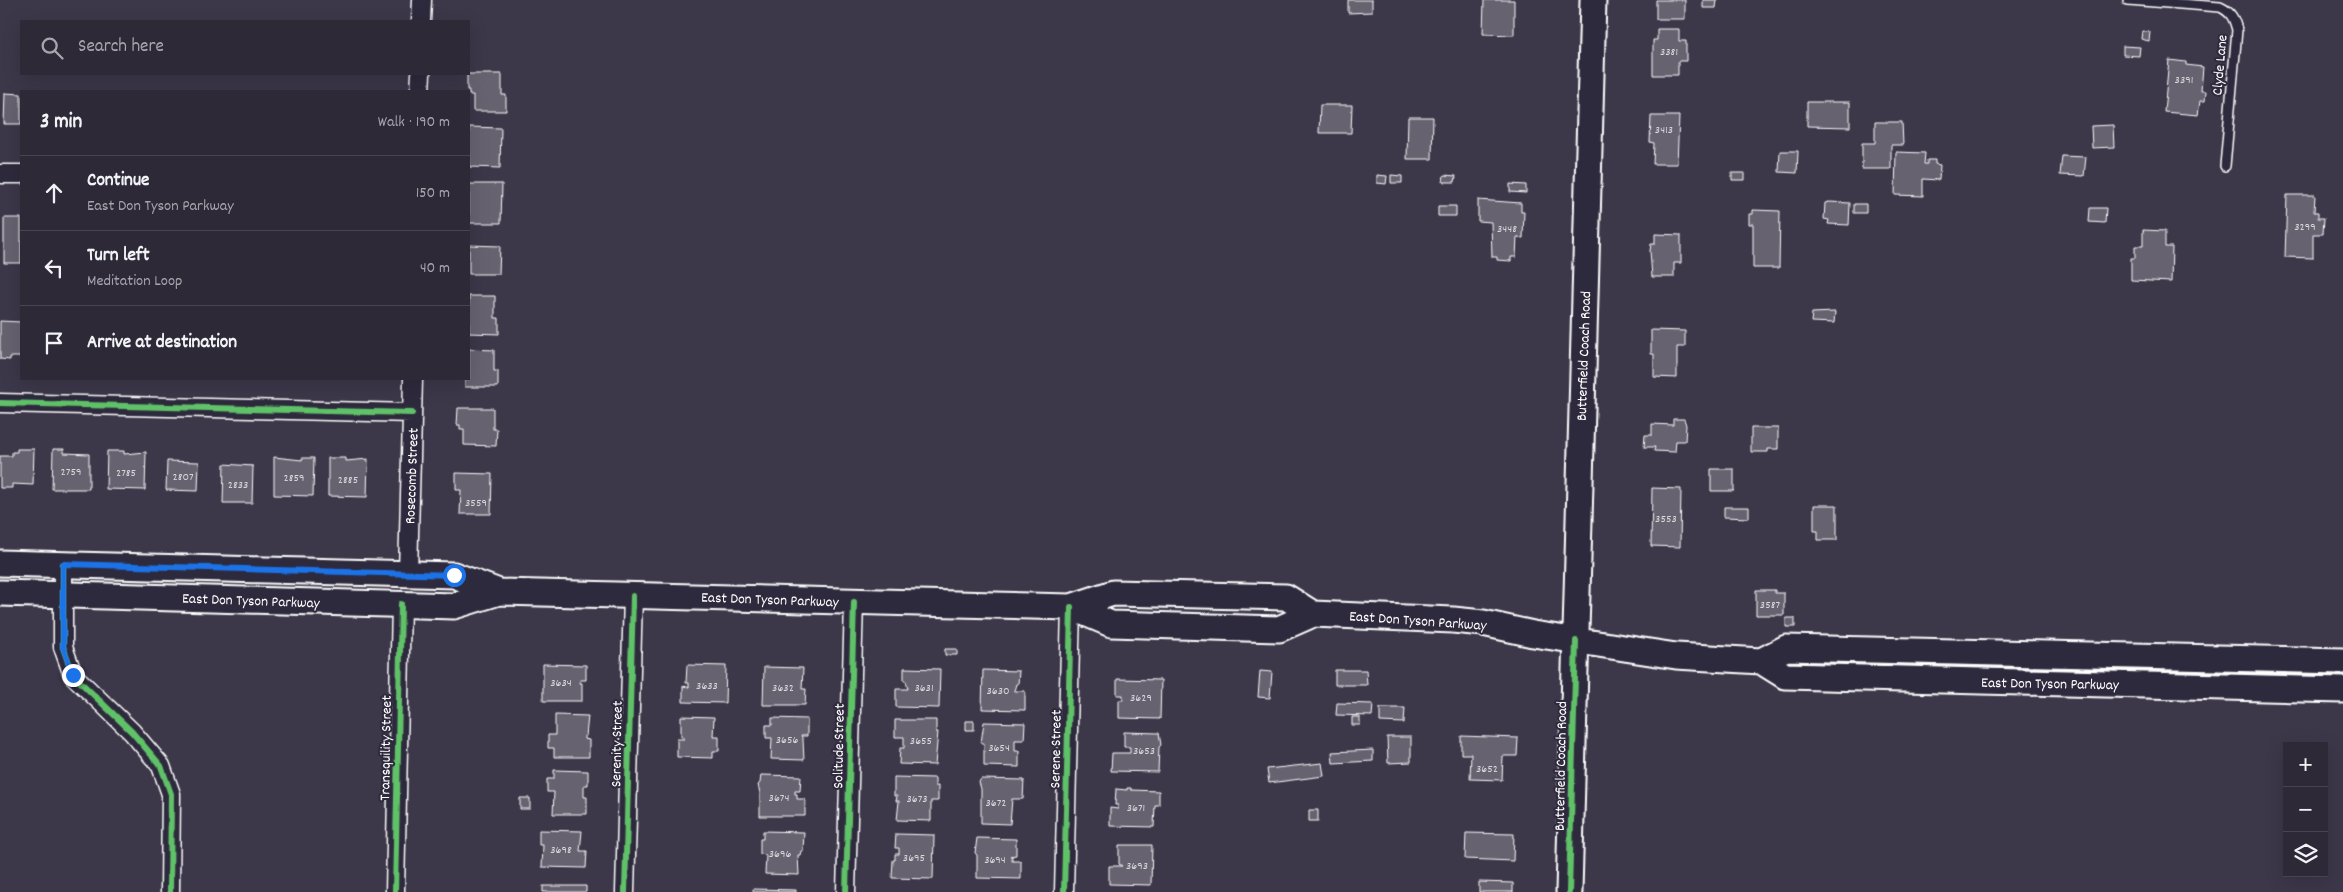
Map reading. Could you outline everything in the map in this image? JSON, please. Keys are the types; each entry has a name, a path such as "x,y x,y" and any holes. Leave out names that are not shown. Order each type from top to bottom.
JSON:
{"main road":[{"name":"Butterfield Coach Road","path":"1569,892 1594,0"},
{"name":"East Don Tyson Parkway","path":"0,563 454,575 500,592 1071,607 1111,624 1279,629 1313,614 1402,616 1460,621 1576,641 1699,659 1761,661 1786,648 2343,661"},
{"name":"East Don Tyson Parkway","path":"0,593 454,606 500,592"},
{"name":"East Don Tyson Parkway","path":"1761,661 1785,676 2343,690"}],"street":[{"path":"422,0 422,20"},
{"path":"420,75 420,90"},
{"path":"0,174 20,174"},
{"name":"Rosecomb Street","path":"408,574 413,380"},
{"path":"0,402 412,414"},
{"path":"63,564 63,647 73,675 132,732 161,766 171,794 170,892"},
{"name":"Serenity Street","path":"625,892 633,596"},
{"name":"Solitude Street","path":"846,892 854,602"},
{"name":"Transquility Street","path":"394,892 401,604"},
{"name":"Serene Street","path":"1064,892 1071,607"}],"lane":[{"name":"Clyde Lane","path":"2128,0 2220,7 2230,12 2235,20 2236,30 2225,166"}],"building":[{"path":"1348,0 1372,0 1372,12 1348,13"},
{"path":"1484,0 1514,0 1514,35 1483,34"},
{"path":"1656,0 1685,0 1685,19 1656,19"},
{"path":"1703,0 1717,0 1716,8 1703,8"},
{"path":"1657,29 1679,29 1679,41 1686,41 1686,61 1678,61 1678,75 1653,75 1653,40 1657,40"},
{"path":"2142,31 2150,32 2149,41 2141,39"},
{"path":"2123,46 2140,47 2139,56 2123,55"},
{"path":"2169,60 2203,67 2201,91 2206,91 2205,101 2200,101 2198,115 2164,112"},
{"path":"502,74 502,95 506,95 506,111 473,111 473,95 470,95 470,90 467,90 467,75"},
{"path":"5,93 20,94 20,124 4,124"},
{"path":"1807,102 1850,102 1850,127 1807,126"},
{"path":"1320,105 1352,105 1351,133 1319,133"},
{"path":"1651,116 1679,116 1677,164 1653,164 1654,143 1650,142"},
{"path":"1408,117 1433,117 1432,159 1407,159"},
{"path":"1875,122 1902,122 1903,145 1891,145 1891,169 1862,169 1862,143 1875,143"},
{"path":"2113,125 2114,147 2092,148 2091,126"},
{"path":"470,127 501,128 500,168 470,167"},
{"path":"1780,151 1798,151 1797,173 1779,172"},
{"path":"1896,152 1925,153 1924,164 1927,164 1927,160 1935,160 1935,164 1940,165 1939,180 1923,179 1923,196 1895,195"},
{"path":"2062,156 2086,157 2084,176 2060,175"},
{"path":"1732,173 1745,173 1745,180 1732,180"},
{"path":"1377,175 1387,176 1386,184 1377,183"},
{"path":"1391,175 1402,176 1402,183 1391,183"},
{"path":"1444,175 1456,176 1455,182 1443,182"},
{"path":"470,184 502,184 501,223 470,223"},
{"path":"1510,184 1526,185 1526,193 1510,192"},
{"path":"2287,195 2315,195 2314,212 2318,212 2318,218 2324,218 2323,234 2313,234 2313,258 2285,257"},
{"path":"1478,200 1521,203 1521,212 1524,212 1523,238 1517,237 1516,257 1511,257 1511,261 1497,260 1497,257 1492,257 1491,222 1478,221"},
{"path":"1825,203 1850,203 1849,225 1828,224 1829,220 1824,219"},
{"path":"1854,204 1866,204 1866,213 1854,213"},
{"path":"1438,206 1456,206 1456,216 1438,216"},
{"path":"2090,208 2106,208 2105,223 2089,222"},
{"path":"1753,210 1780,211 1779,268 1753,268 1753,224 1749,224 1749,214 1753,214"},
{"path":"4,218 20,218 20,263 4,263"},
{"path":"2143,230 2165,231 2165,247 2172,247 2171,282 2131,280 2131,258 2135,258 2135,246 2143,246"},
{"path":"1655,234 1681,235 1681,263 1674,263 1674,277 1652,277 1650,251 1651,244 1655,244"},
{"path":"470,245 500,246 499,274 470,274"},
{"path":"470,296 495,296 495,318 499,318 499,334 470,333"},
{"path":"1835,312 1834,323 1811,322 1812,313"},
{"path":"0,321 20,322 20,357 10,357 10,360 0,359"},
{"path":"1651,330 1685,331 1685,347 1677,347 1677,378 1654,377 1654,354 1651,354"},
{"path":"470,349 494,350 494,371 498,371 498,387 465,387 465,380 470,380"},
{"path":"458,408 493,408 493,429 497,429 496,446 464,445 464,429 460,429 460,425 457,425"},
{"path":"1673,419 1684,419 1686,425 1685,441 1676,441 1675,452 1654,451 1655,447 1644,447 1645,435 1652,435 1652,424 1673,425"},
{"path":"1751,428 1778,428 1778,449 1768,449 1768,452 1751,452"},
{"path":"17,449 34,449 33,485 12,484 12,488 0,488 0,456 12,456 12,452 17,452"},
{"path":"53,449 64,449 64,453 89,454 89,489 52,489"},
{"path":"107,451 124,451 124,454 146,452 145,490 106,489"},
{"path":"274,457 302,460 302,458 314,458 313,496 274,495"},
{"path":"328,458 346,458 346,461 368,459 367,497 328,496"},
{"path":"167,461 199,462 198,491 166,490"},
{"path":"224,464 253,466 252,503 223,503"},
{"path":"1711,469 1734,469 1734,491 1711,491"},
{"path":"456,473 492,474 491,514 460,514 461,490 456,490"},
{"path":"1652,488 1681,489 1680,547 1651,546"},
{"path":"1814,505 1837,505 1837,540 1818,540 1818,531 1814,531"},
{"path":"1724,507 1749,507 1749,518 1724,517"},
{"path":"1756,590 1775,590 1775,593 1784,593 1784,615 1756,615"},
{"path":"1786,618 1795,618 1795,627 1786,627"},
{"path":"945,649 957,649 957,655 945,655"},
{"path":"543,664 586,665 586,680 580,680 580,683 582,683 582,701 543,701"},
{"path":"687,665 726,666 725,703 683,702 683,686 689,687 689,683 686,683"},
{"path":"764,667 803,668 802,689 806,689 805,705 763,705"},
{"path":"904,668 940,669 939,708 896,707 896,689 908,689 906,681 904,681"},
{"path":"983,670 1019,671 1018,684 1016,684 1014,691 1025,691 1025,710 982,709"},
{"path":"1335,670 1366,670 1367,685 1335,685"},
{"path":"1260,671 1272,672 1270,698 1258,697"},
{"path":"1117,679 1161,680 1160,719 1119,718 1119,700 1123,700 1123,695 1117,695"},
{"path":"1337,703 1373,704 1372,716 1336,715"},
{"path":"1380,708 1405,708 1404,723 1380,722"},
{"path":"555,715 588,716 584,739 589,740 589,757 554,757 554,748 548,748 548,735 555,735"},
{"path":"681,716 714,717 713,736 719,736 719,751 713,751 713,758 677,757 677,739 684,739 684,737 681,737"},
{"path":"1352,717 1360,717 1360,725 1352,725"},
{"path":"772,718 807,719 807,736 801,736 804,760 771,759 772,738 766,738 766,725 772,725"},
{"path":"895,720 936,720 936,732 938,732 935,765 899,764 900,748 904,748 904,737 895,737"},
{"path":"966,721 974,721 974,730 966,730"},
{"path":"984,722 1025,723 1024,740 1015,740 1015,751 1019,751 1019,767 984,766 984,743 981,743"},
{"path":"1124,732 1159,733 1161,745 1159,747 1158,772 1111,771 1112,753 1130,753 1130,747 1124,747"},
{"path":"1461,736 1518,738 1517,756 1503,756 1502,780 1470,779 1471,754 1461,754"},
{"path":"1387,737 1411,737 1411,762 1388,763"},
{"path":"1373,750 1373,761 1333,763 1332,752"},
{"path":"1322,763 1324,776 1269,783 1267,769"},
{"path":"554,770 588,771 588,785 584,785 584,797 587,797 587,814 553,814 554,792 547,792 547,779 554,779"},
{"path":"761,775 801,776 800,791 795,791 795,794 797,794 797,799 805,799 805,816 760,816 758,785"},
{"path":"894,777 935,778 935,786 938,786 938,801 931,801 931,821 897,820 899,801 896,801 897,796 894,796"},
{"path":"981,779 1024,780 1023,799 1012,799 1010,824 981,823 981,789 979,782"},
{"path":"1127,788 1131,788 1131,790 1159,791 1159,805 1155,805 1154,827 1110,826 1110,808 1118,809 1118,805 1115,805 1116,789 1127,790"},
{"path":"520,798 530,798 530,809 520,809"},
{"path":"1309,810 1318,810 1318,821 1309,821"},
{"path":"539,830 582,831 580,851 587,851 586,868 542,867 543,845 539,845"},
{"path":"763,831 804,832 803,851 798,855 799,875 765,874 766,855 760,854 760,839 763,839"},
{"path":"1466,833 1514,834 1513,861 1465,859"},
{"path":"896,834 934,835 933,879 892,878 893,860 895,860 895,854 899,854 899,848 895,848"},
{"path":"977,838 1016,839 1016,855 1010,856 1012,856 1012,861 1021,861 1021,879 977,878 977,855 975,853"},
{"path":"1119,845 1152,845 1151,885 1109,884 1109,866 1122,866 1119,864"},
{"path":"1479,882 1513,883 1513,892 1479,892"},
{"path":"543,886 586,886 586,892 543,892"},
{"path":"753,889 796,890 796,892 753,892"}],"cycle path":[{"path":"0,403 412,413"},
{"path":"63,565 63,647 73,675 132,732 161,766 171,794 170,892"},
{"path":"625,892 633,596"},
{"path":"846,892 854,602"},
{"path":"395,892 401,604"},
{"path":"1064,892 1071,607"},
{"path":"1569,892 1576,641"}],"route":[{"path":"73,675 63,647 63,564 454,575"}]}
